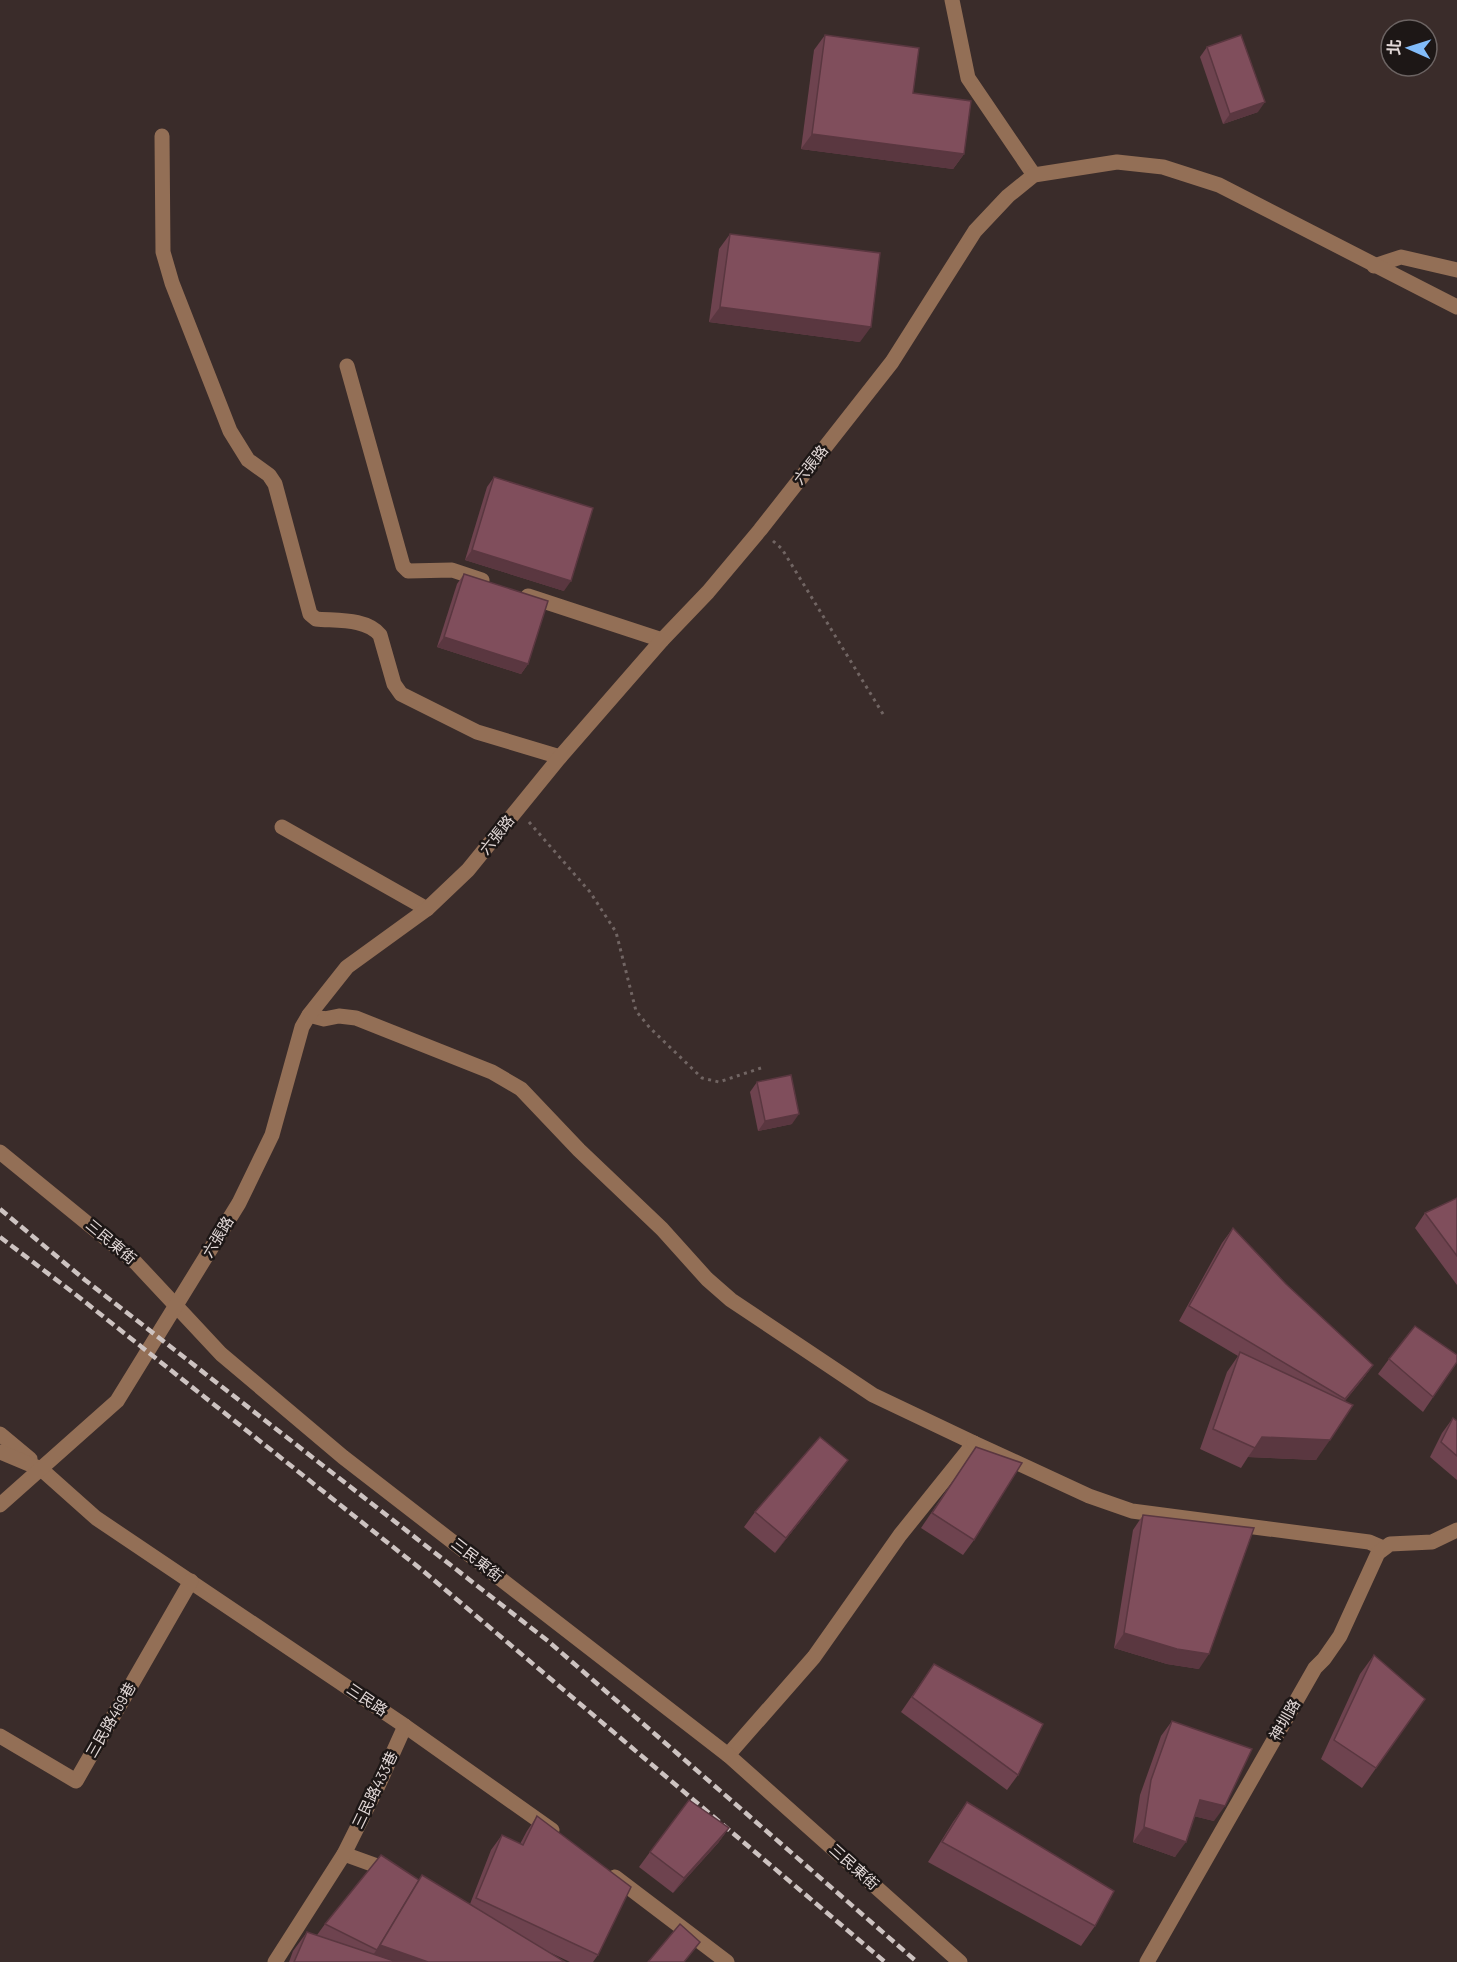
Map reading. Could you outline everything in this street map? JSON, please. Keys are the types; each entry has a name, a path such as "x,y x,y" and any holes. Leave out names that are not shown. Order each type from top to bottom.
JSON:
{"street":[{"path":"952,0 968,78 1034,175 1117,162 1163,166 1219,185 1457,307"},
{"path":"162,136 164,252 172,283 230,430 248,460 270,476 275,484 310,614 316,619 361,623 377,631 394,684 401,694 477,732 560,757"},
{"name":"六張路","path":"0,1505 117,1401 239,1203 272,1135 302,1028 309,1015 347,967 427,909 468,870 560,757 662,640 708,592 760,530 892,362 975,231 1008,196 1034,175"},
{"path":"1374,266 1401,257 1457,270"},
{"path":"347,366 403,566 408,571 452,570 496,585"},
{"path":"518,592 662,640"},
{"path":"282,827 427,909"},
{"path":"309,1015 324,1019 339,1016 356,1018 508,1080 521,1089 579,1150 662,1229 707,1279 731,1300 873,1395 1096,1499 1132,1511 1369,1542 1383,1548 1396,1543 1432,1542 1457,1530"},
{"name":"三民東街","path":"0,1152 136,1263 221,1354 343,1457 728,1755 960,1962"},
{"path":"0,1434 41,1469"},
{"path":"728,1755 814,1657 900,1536 974,1443"},
{"name":"三民路","path":"0,1452 41,1469 96,1518 405,1726 563,1838"},
{"name":"神圳路","path":"1147,1962 1315,1668 1333,1648 1340,1636 1378,1553 1383,1548"},
{"name":"三民路469巷","path":"0,1736 76,1782 191,1581"},
{"name":"三民路433巷","path":"275,1962 344,1854 405,1726"},
{"path":"344,1854 380,1867 399,1879"},
{"path":"600,1866 727,1962"}],"path":[{"path":"760,530 782,549 883,714"},
{"path":"517,810 590,892 616,932 636,1011 650,1028 702,1078 719,1082 761,1068"}],"building":[{"path":"825,35 919,48 913,93 971,101 964,154 812,134"},
{"path":"1241,35 1265,102 1230,114 1207,47"},
{"path":"730,234 880,253 871,327 720,307"},
{"path":"494,477 593,508 571,581 472,550"},
{"path":"464,574 548,601 528,664 444,637"},
{"path":"791,1075 799,1114 765,1121 757,1082"},
{"path":"1457,1198 1457,1256 1425,1213"},
{"path":"1233,1228 1286,1284 1373,1365 1345,1399 1189,1306"},
{"path":"1415,1326 1457,1355 1457,1362 1433,1397 1389,1359"},
{"path":"1240,1352 1353,1405 1330,1440 1262,1437 1255,1448 1213,1429"},
{"path":"1453,1418 1457,1421 1457,1456 1441,1442"},
{"path":"820,1437 848,1460 786,1538 755,1512"},
{"path":"976,1447 1022,1463 974,1540 932,1513"},
{"path":"1143,1515 1254,1528 1209,1654 1177,1649 1124,1633"},
{"path":"1374,1655 1425,1699 1376,1768 1334,1740"},
{"path":"934,1664 1043,1724 1018,1775 912,1697"},
{"path":"1172,1721 1252,1749 1225,1806 1200,1800 1186,1842 1144,1827 1151,1780"},
{"path":"689,1800 729,1828 684,1878 650,1852"},
{"path":"967,1802 1114,1891 1095,1926 942,1842"},
{"path":"537,1816 631,1887 598,1955 476,1898 502,1835 523,1845"},
{"path":"381,1855 419,1880 377,1950 325,1924"},
{"path":"422,1875 565,1962 428,1962 380,1945"},
{"path":"680,1924 700,1942 684,1962 648,1962"},
{"path":"307,1932 397,1962 294,1962"}],"railway":[{"path":"0,1209 85,1280 548,1641 917,1962"},
{"path":"0,1237 422,1570 885,1962"}]}
